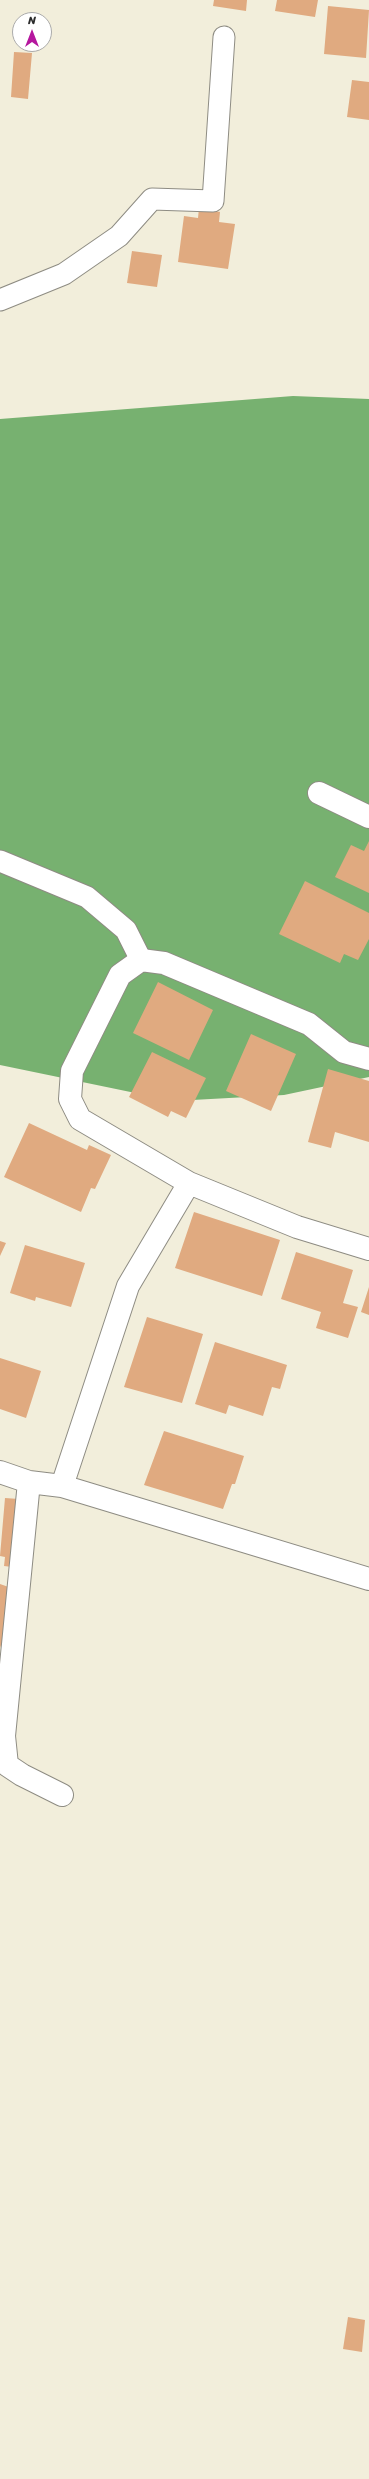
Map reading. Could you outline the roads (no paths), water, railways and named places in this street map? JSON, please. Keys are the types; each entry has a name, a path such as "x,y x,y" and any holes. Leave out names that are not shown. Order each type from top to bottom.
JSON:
{"street":[{"path":"319,793 369,817"},
{"path":"369,1059 344,1052 309,1024 164,963 141,960 120,975 72,1071 70,1099 80,1119 189,1183 297,1227 369,1249"},
{"path":"62,1486 128,1286 189,1183"},
{"path":"0,1472 29,1482 62,1486 369,1579"},
{"path":"29,1482 4,1736 7,1765 22,1775 62,1795"}],"lane":[{"path":"0,300 64,274 119,236 152,199 213,201 224,37"},
{"path":"0,860 87,897 126,930 141,960"}]}
